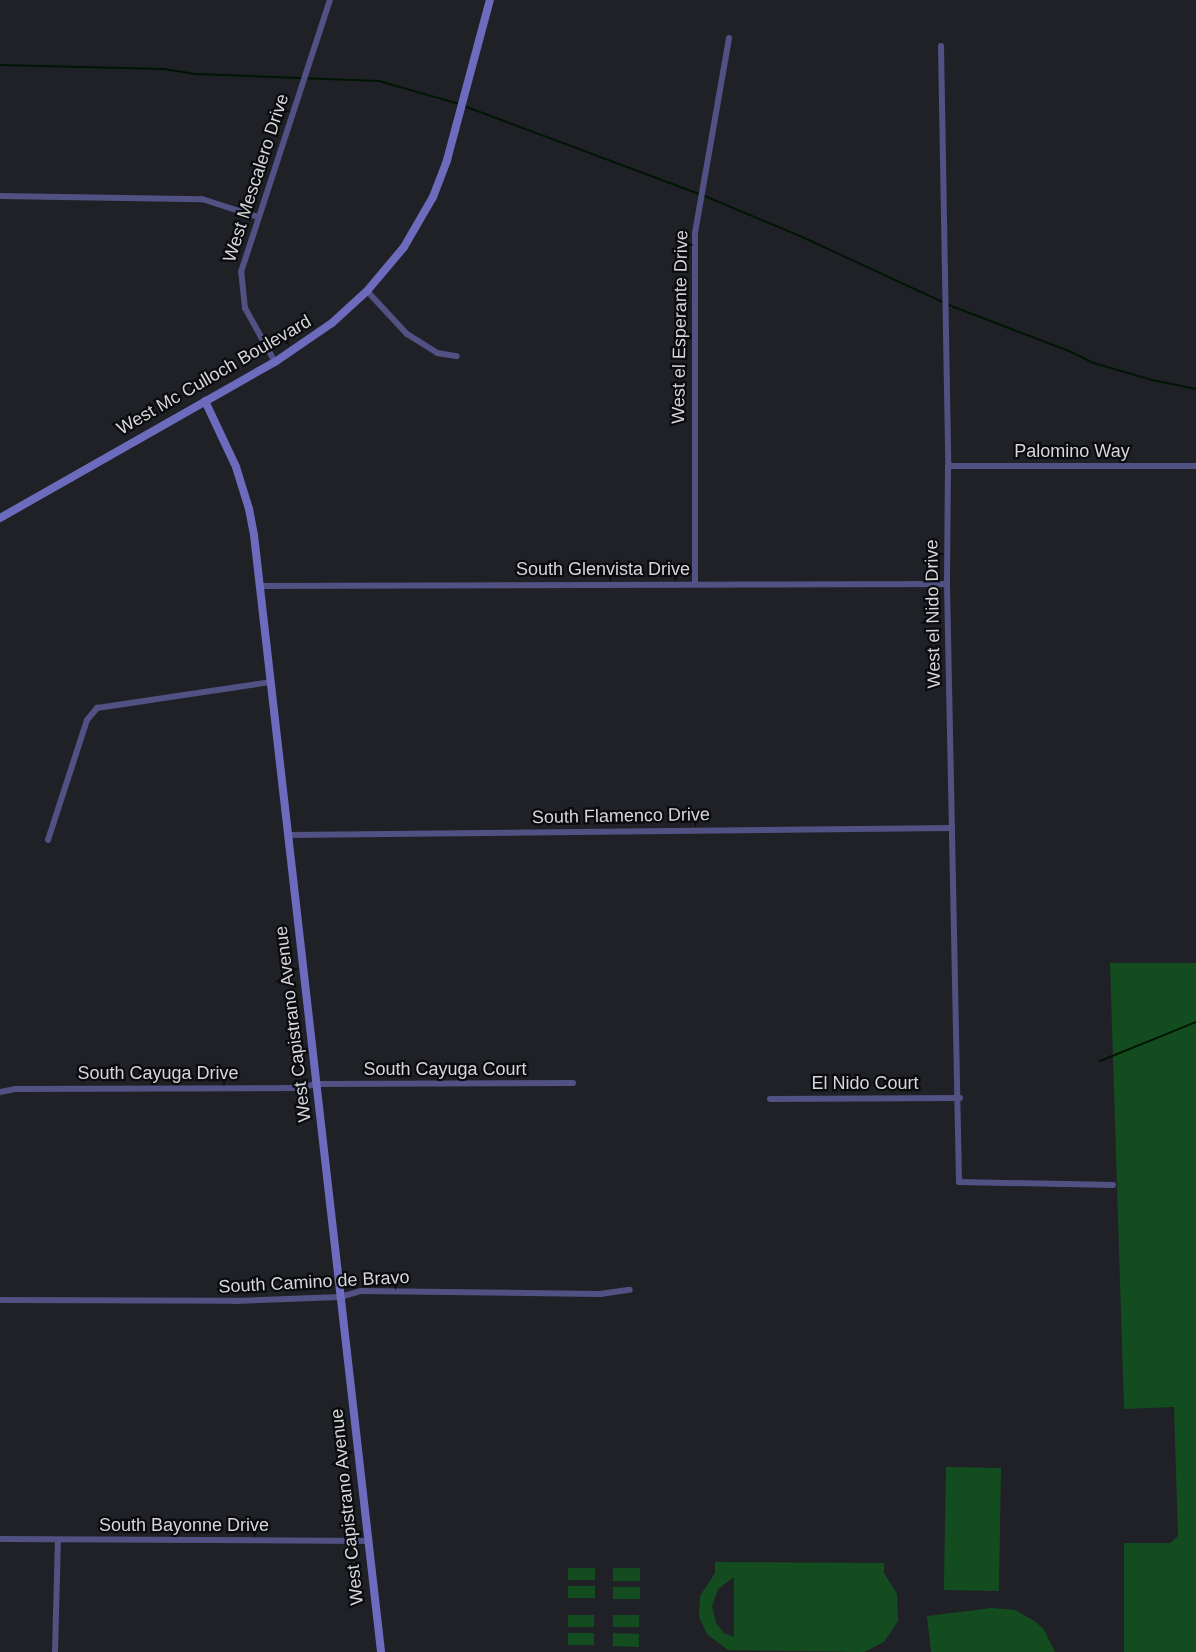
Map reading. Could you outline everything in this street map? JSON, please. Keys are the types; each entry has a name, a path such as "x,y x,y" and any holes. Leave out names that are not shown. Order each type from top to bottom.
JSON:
{"street":[{"name":"West Mescalero Drive","path":"275,362 245,308 241,272 330,0"},
{"name":"West Mc Culloch Boulevard","path":"0,518 275,362 332,324 367,291 404,247 420,220 447,160 490,0"},
{"name":"West el Esperante Drive","path":"695,584 695,233 729,38"},
{"name":"West el Nido Drive","path":"941,46 948,466 947,584 960,1098 960,1182 1113,1185"},
{"path":"0,196 202,199 258,217"},
{"path":"367,291 407,334 437,353 457,356"},
{"name":"West Capistrano Avenue","path":"205,401 244,490 260,586 381,1652"},
{"name":"Palomino Way","path":"948,466 1196,466"},
{"name":"South Glenvista Drive","path":"260,586 947,584"},
{"path":"48,840 87,720 97,708 270,682"},
{"name":"South Flamenco Drive","path":"290,835 952,828"},
{"name":"South Cayuga Court","path":"317,1084 573,1083"},
{"name":"South Cayuga Drive","path":"0,1092 15,1089 299,1088 317,1084"},
{"name":"El Nido Court","path":"770,1099 960,1098"},
{"name":"South Camino de Bravo","path":"0,1300 234,1301 340,1297 361,1291 600,1294 630,1290"},
{"name":"South Bayonne Drive","path":"0,1539 368,1541"},
{"path":"56,1652 58,1540"}],"green space":[{"path":"1110,963 1196,963 1196,1652 1124,1652 1124,1543 1170,1543 1178,1536 1174,1407 1124,1409"},
{"path":"946,1467 1001,1468 999,1591 944,1590"},
{"path":"715,1562 884,1563 884,1573 897,1594 898,1621 884,1642 864,1652 728,1650 707,1634 699,1617 700,1596 715,1573","holes":["734,1577 734,1637 724,1633 716,1623 712,1606 718,1589"]},
{"path":"568,1568 595,1568 595,1580 568,1580"},
{"path":"613,1568 640,1568 640,1581 613,1581"},
{"path":"568,1586 595,1586 595,1598 568,1598"},
{"path":"613,1587 640,1587 640,1599 613,1599"},
{"path":"992,1608 1015,1610 1036,1622 1044,1630 1055,1652 931,1652 927,1616"},
{"path":"568,1615 594,1615 594,1627 568,1627"},
{"path":"613,1615 639,1615 639,1627 613,1627"},
{"path":"568,1633 594,1633 594,1645 568,1645"},
{"path":"613,1633 639,1634 639,1647 613,1646"}],"waterway":[{"path":"0,65 164,69 197,74 379,81 459,104"},
{"path":"464,106 707,197 800,236 954,307 1094,363 1152,380 1196,389"},
{"path":"1100,1061 1196,1022"}]}
